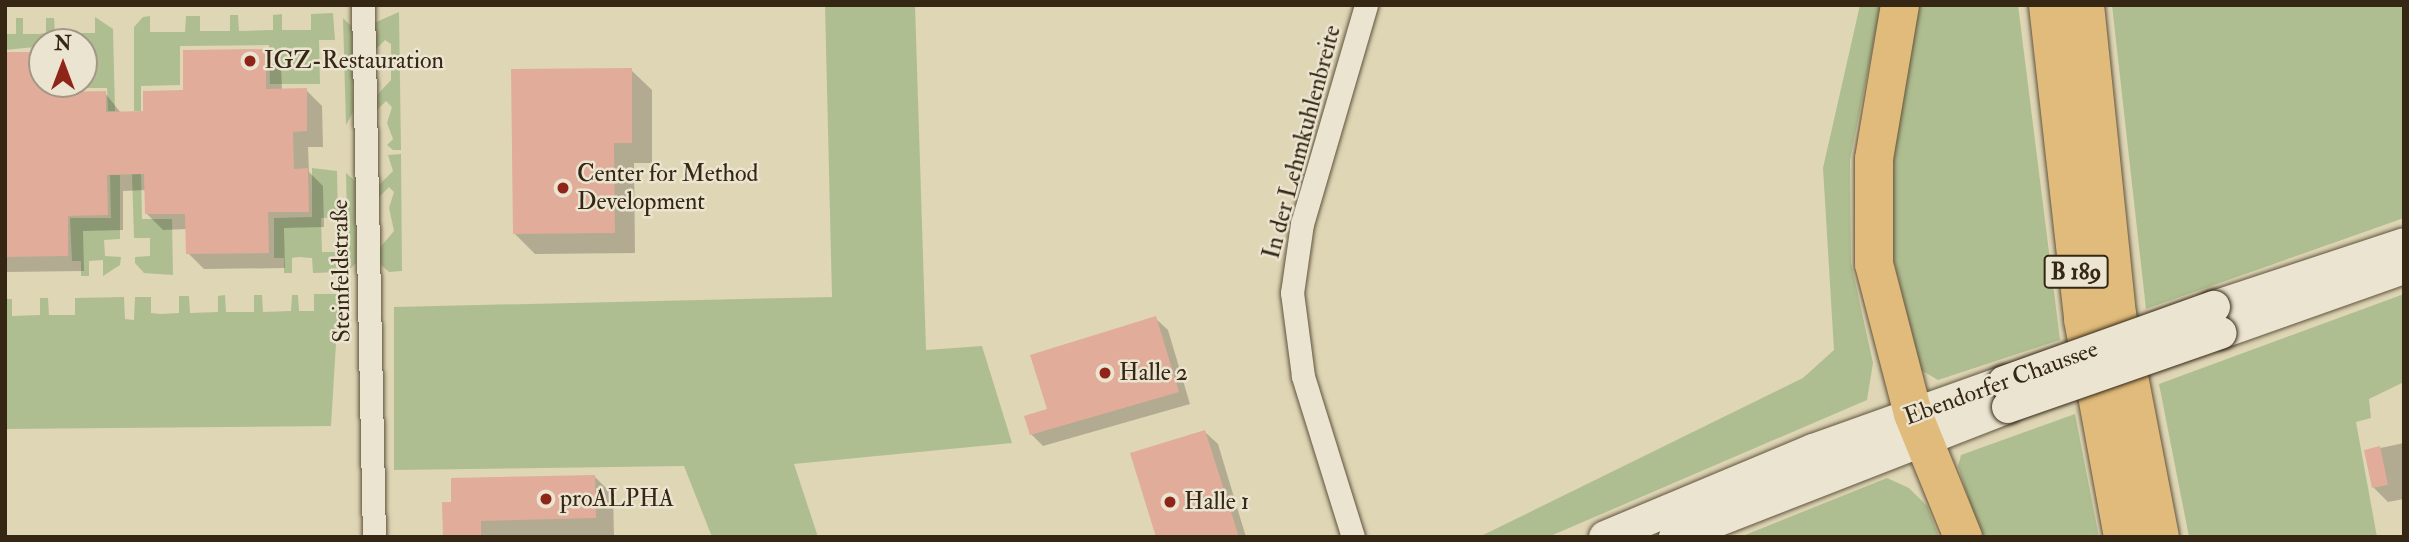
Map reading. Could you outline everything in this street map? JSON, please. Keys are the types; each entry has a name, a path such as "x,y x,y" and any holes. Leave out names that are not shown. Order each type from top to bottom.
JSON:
{"highway":[{"path":"1900,5 1874,159 1873,236 1886,316 1918,428 1962,537"},
{"name":"B 189","path":"2048,5 2083,319 2123,537"},
{"name":"B 189","path":"2085,5 2094,124 2117,314 2160,537"},
{"path":"2094,124 2107,77 2101,5"}],"main road":[{"name":"Ebendorfer Chaussee","path":"1605,537 2217,320 2404,244"},
{"name":"Ebendorfer Chaussee","path":"2217,320 2404,268"},
{"name":"Ebendorfer Chaussee","path":"1675,537 1918,428"}],"street":[{"name":"Steinfeldstraße","path":"363,5 374,537"},
{"name":"In der Lehmkuhlenbreite","path":"1353,537 1303,376 1292,293 1302,224 1366,5"}],"green space":[{"path":"825,5 915,5 926,350 982,346 1012,443 794,464 818,537 712,537 684,466 394,470 394,307 832,297"},
{"path":"1860,5 1881,5 1850,160 1851,263 1873,363 1867,400 1548,537 1479,537 1803,378 1834,350 1823,168"},
{"path":"1918,5 2018,5 2060,340 1938,380 1921,370 1890,246 1895,125"},
{"path":"2112,5 2404,5 2404,218 2146,309"},
{"path":"399,12 401,150 393,150 387,145 393,139 387,123 392,107 386,101 376,111 376,96 391,80 391,44 385,40 375,50 374,23"},
{"path":"333,13 335,40 319,40 320,84 270,84 269,45 180,46 180,85 141,86 141,111 134,111 134,27 143,17 150,16 150,32 185,32 186,16 200,16 200,31 230,31 230,15 238,15 239,31 273,30 273,15 282,14 282,30 311,30 311,14"},
{"path":"95,17 113,29 115,111 108,111 107,88 98,88 98,28 95,28"},
{"path":"16,18 23,18 23,34 28,34 28,48 5,50 5,34 16,34"},
{"path":"46,18 54,18 55,28 46,28"},
{"path":"343,18 352,27 353,112 346,125"},
{"path":"401,154 402,271 389,272 379,263 378,250 394,231 389,208 394,192 389,187 377,199 377,187 393,171 388,155"},
{"path":"312,168 337,171 338,217 321,218 322,252 338,252 339,272 313,273 312,258 299,257 292,258 292,273 284,273 284,258 274,258 274,218 312,217"},
{"path":"346,173 355,181 356,263 348,271"},
{"path":"132,174 141,174 142,219 172,219 173,275 144,273 135,263 135,257 150,256 150,238 134,238"},
{"path":"110,175 120,175 120,239 104,240 105,256 121,257 120,265 103,276 103,260 89,261 89,276 81,276 81,261 72,261 70,218 111,218"},
{"path":"314,294 339,294 331,426 5,429 5,299 12,299 12,316 40,315 40,298 48,298 49,315 75,315 75,298 124,297 125,319 134,320 135,297 151,297 151,313 161,314 179,313 179,296 189,296 190,313 218,312 218,296 225,295 226,312 254,312 254,295 262,295 263,312 291,311 292,295 298,295 299,311 314,311"},
{"path":"2404,294 2404,382 2369,399 2371,418 2356,422 2377,537 2189,537 2159,384"},
{"path":"2075,414 2099,537 1981,537 1958,466 1961,455"},
{"path":"1887,478 1909,488 1927,506 1939,537 1740,537"}],"building":[{"path":"266,49 266,89 307,88 307,131 293,132 294,169 308,168 309,212 268,212 269,253 186,254 185,214 145,214 144,174 107,175 108,215 68,216 68,256 5,257 5,52 28,52 28,98 98,98 98,91 106,91 106,112 143,111 143,91 183,90 183,50"},
{"name":"Center for Method Development","path":"632,68 632,143 614,143 615,233 513,234 511,69"},
{"name":"Halle 2","path":"1156,316 1179,392 1030,435 1024,416 1047,409 1030,355"},
{"name":"Halle 1","path":"1205,430 1239,537 1156,537 1130,453"},
{"path":"2380,446 2388,485 2372,488 2364,450"},
{"path":"595,475 596,518 481,521 481,537 443,537 442,502 451,502 451,478"}],"place":[{"name":"IGZ-Restauration","path":"250,61"},
{"name":"Center for Method Development","path":"563,188"},
{"name":"Halle 2","path":"1105,373"},
{"name":"proALPHA","path":"546,499"},
{"name":"Halle 1","path":"1170,502"}]}
